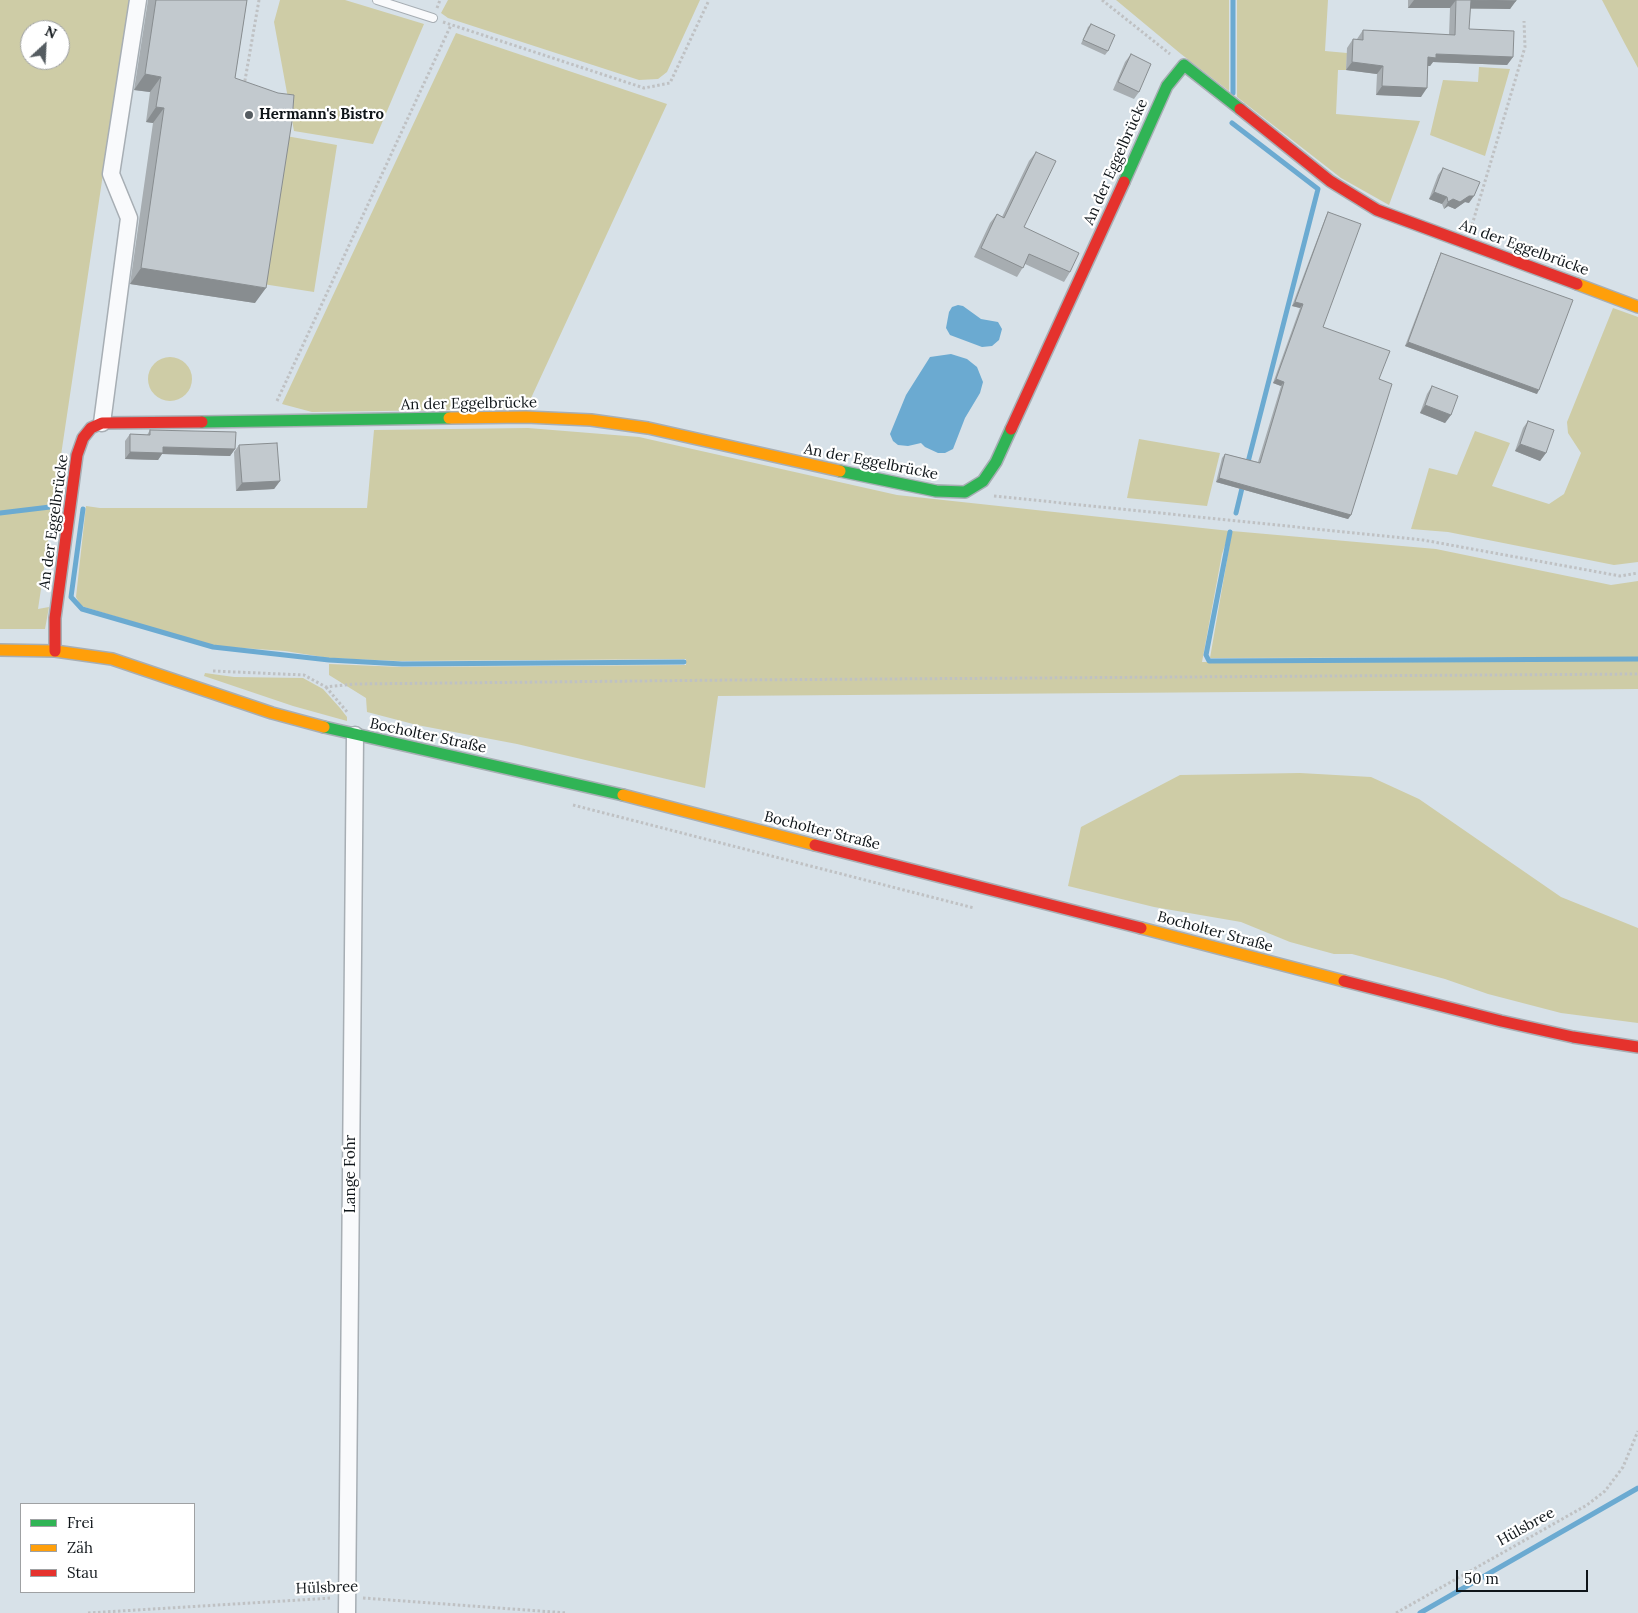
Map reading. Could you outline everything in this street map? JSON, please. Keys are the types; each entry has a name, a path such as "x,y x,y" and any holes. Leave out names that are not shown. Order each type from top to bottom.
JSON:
{"street":[{"path":"102,423 129,218 111,174 138,0"},
{"name":"An der Eggelbrücke","path":"55,651 55,618 77,456 83,438 91,428 102,423 526,417 591,420 648,428 896,484 936,491 965,492 983,481 996,462 1167,86 1184,65 1330,181 1377,210 1638,307"},
{"name":"Bocholter Straße","path":"0,650 55,651 93,655 130,663 272,712 356,735 595,788 1501,1021 1573,1037 1638,1047"},
{"name":"Lange Fohr","path":"347,1613 356,735"}],"lane":[{"path":"377,0 433,18"}],"path":[{"path":"244,88 259,0"},
{"path":"433,18 644,88 670,83 709,0"},
{"path":"1102,0 1184,65"},
{"path":"1467,243 1525,48 1524,21"},
{"path":"271,422 271,414 451,25"},
{"path":"965,492 1424,540 1620,576 1638,573"},
{"path":"207,669 304,675 326,686 350,715 356,735"},
{"path":"326,686 354,684 712,680 1638,674"},
{"name":"Hülsbree","path":"1396,1613 1588,1505 1605,1491 1624,1467 1638,1431"},
{"name":"Hülsbree","path":"88,1613 348,1596 567,1613"}],"shaded area":[{"path":"0,0 129,0 38,609 49,607 45,629 0,629"},
{"path":"280,0 345,0 424,24 373,144 294,131 274,22"},
{"path":"448,0 700,0 667,72 658,79 639,80 448,18 441,13"},
{"path":"1116,0 1229,0 1229,91 1181,54"},
{"path":"1237,0 1328,0 1325,51 1347,53 1346,70 1338,70 1336,114 1420,121 1389,205 1341,178 1237,97"},
{"path":"1602,0 1638,0 1638,68 1625,44"},
{"path":"456,33 667,104 526,409 312,412 282,404"},
{"path":"1479,67 1510,69 1485,156 1430,135 1443,80 1478,82"},
{"path":"286,136 337,145 314,292 263,284"},
{"path":"1613,308 1638,317 1638,562 1614,565 1448,532 1411,529 1429,468 1457,475 1475,431 1510,443 1492,486 1549,504 1564,494 1581,453 1568,433 1567,422"},
{"path":"170,357 182,361 188,367 192,379 188,391 182,397 170,401 158,397 152,391 148,379 152,367 158,361"},
{"path":"528,428 639,437 897,495 1230,531 1222,554 1202,662 1638,660 1638,689 718,696 705,788 517,744 417,725 367,712 366,698 329,675 329,664 402,667 686,665 686,659 399,661 329,658 285,651 213,646 81,606 76,597 86,506 100,508 367,508 374,430"},
{"path":"1139,439 1220,453 1207,506 1127,498"},
{"path":"1232,531 1436,549 1611,585 1638,581 1638,657 1210,658"},
{"path":"205,673 234,677 303,678 323,689 347,717 347,721 293,706 204,676"},
{"path":"1300,773 1371,777 1419,799 1561,897 1638,928 1638,1023 1561,1013 1488,994 1445,979 1352,954 1334,954 1290,942 1241,922 1154,907 1068,886 1081,827 1180,775"}],"water":[{"path":"963,306 981,319 998,322 1002,329 999,340 992,346 982,347 950,335 946,328 949,312 952,307"},
{"path":"951,354 967,359 977,367 983,382 980,393 965,418 953,449 945,453 938,453 921,443 908,446 898,445 893,441 890,434 906,395 930,357"}],"building":[{"path":"156,0 247,0 235,78 278,93 294,95 292,121 266,288 141,268 164,108 156,107 161,77 145,74"},
{"path":"1456,0 1471,0 1469,29 1514,31 1513,57 1436,54 1436,58 1428,57 1427,88 1382,86 1383,66 1352,62 1353,39 1363,40 1363,30 1455,35"},
{"path":"1471,0 1516,0 1516,1"},
{"path":"1091,24 1115,35 1108,51 1083,40"},
{"path":"1131,54 1151,64 1139,92 1118,82"},
{"path":"1036,152 1056,161 1024,227 1079,253 1070,272 1029,254 1023,268 981,248 997,214 1004,218"},
{"path":"1443,168 1480,182 1474,196 1469,196 1460,202 1453,199 1448,202 1447,197 1434,192"},
{"path":"1328,212 1361,224 1323,327 1390,351 1379,379 1392,384 1351,515 1219,478 1225,454 1260,463 1284,382 1276,379 1303,304 1295,302"},
{"path":"1441,253 1573,300 1539,390 1408,342"},
{"path":"1432,386 1458,396 1451,415 1425,405"},
{"path":"1528,421 1554,430 1546,453 1520,444"},
{"path":"150,430 236,432 235,449 163,447 163,453 130,452 130,434 150,435"},
{"path":"277,443 280,481 242,483 239,445"}],"waterway":[{"path":"1233,0 1233,93"},
{"path":"1232,123 1318,189 1247,466"},
{"path":"1236,513 1243,484"},
{"path":"0,513 50,507"},
{"path":"83,509 71,597 82,609 213,647 329,660 402,664 684,662"},
{"path":"1230,532 1206,655 1209,661 1638,659"},
{"path":"1420,1613 1638,1488"}],"traffic: fast":[{"path":"1124,182 1167,86 1184,65 1240,109"},
{"path":"202,422 449,418"},
{"path":"840,471 936,491 965,492 983,481 996,462 1011,429"},
{"path":"324,727 623,795"}],"traffic: slow":[{"path":"1577,284 1638,307"},
{"path":"449,418 526,417 591,420 648,428 840,471"},
{"path":"0,650 55,651 112,659 272,713 324,727"},
{"path":"623,795 815,845"},
{"path":"1141,928 1344,981"}],"traffic: jam":[{"path":"1240,109 1330,181 1377,210 1577,284"},
{"path":"1011,429 1124,182"},
{"path":"55,651 55,618 77,455 83,438 91,428 102,423 202,422"},
{"path":"815,845 1141,928"},
{"path":"1344,981 1501,1021 1573,1037 1638,1047"}],"place":[{"name":"Hermann's Bistro","path":"249,115"}]}
